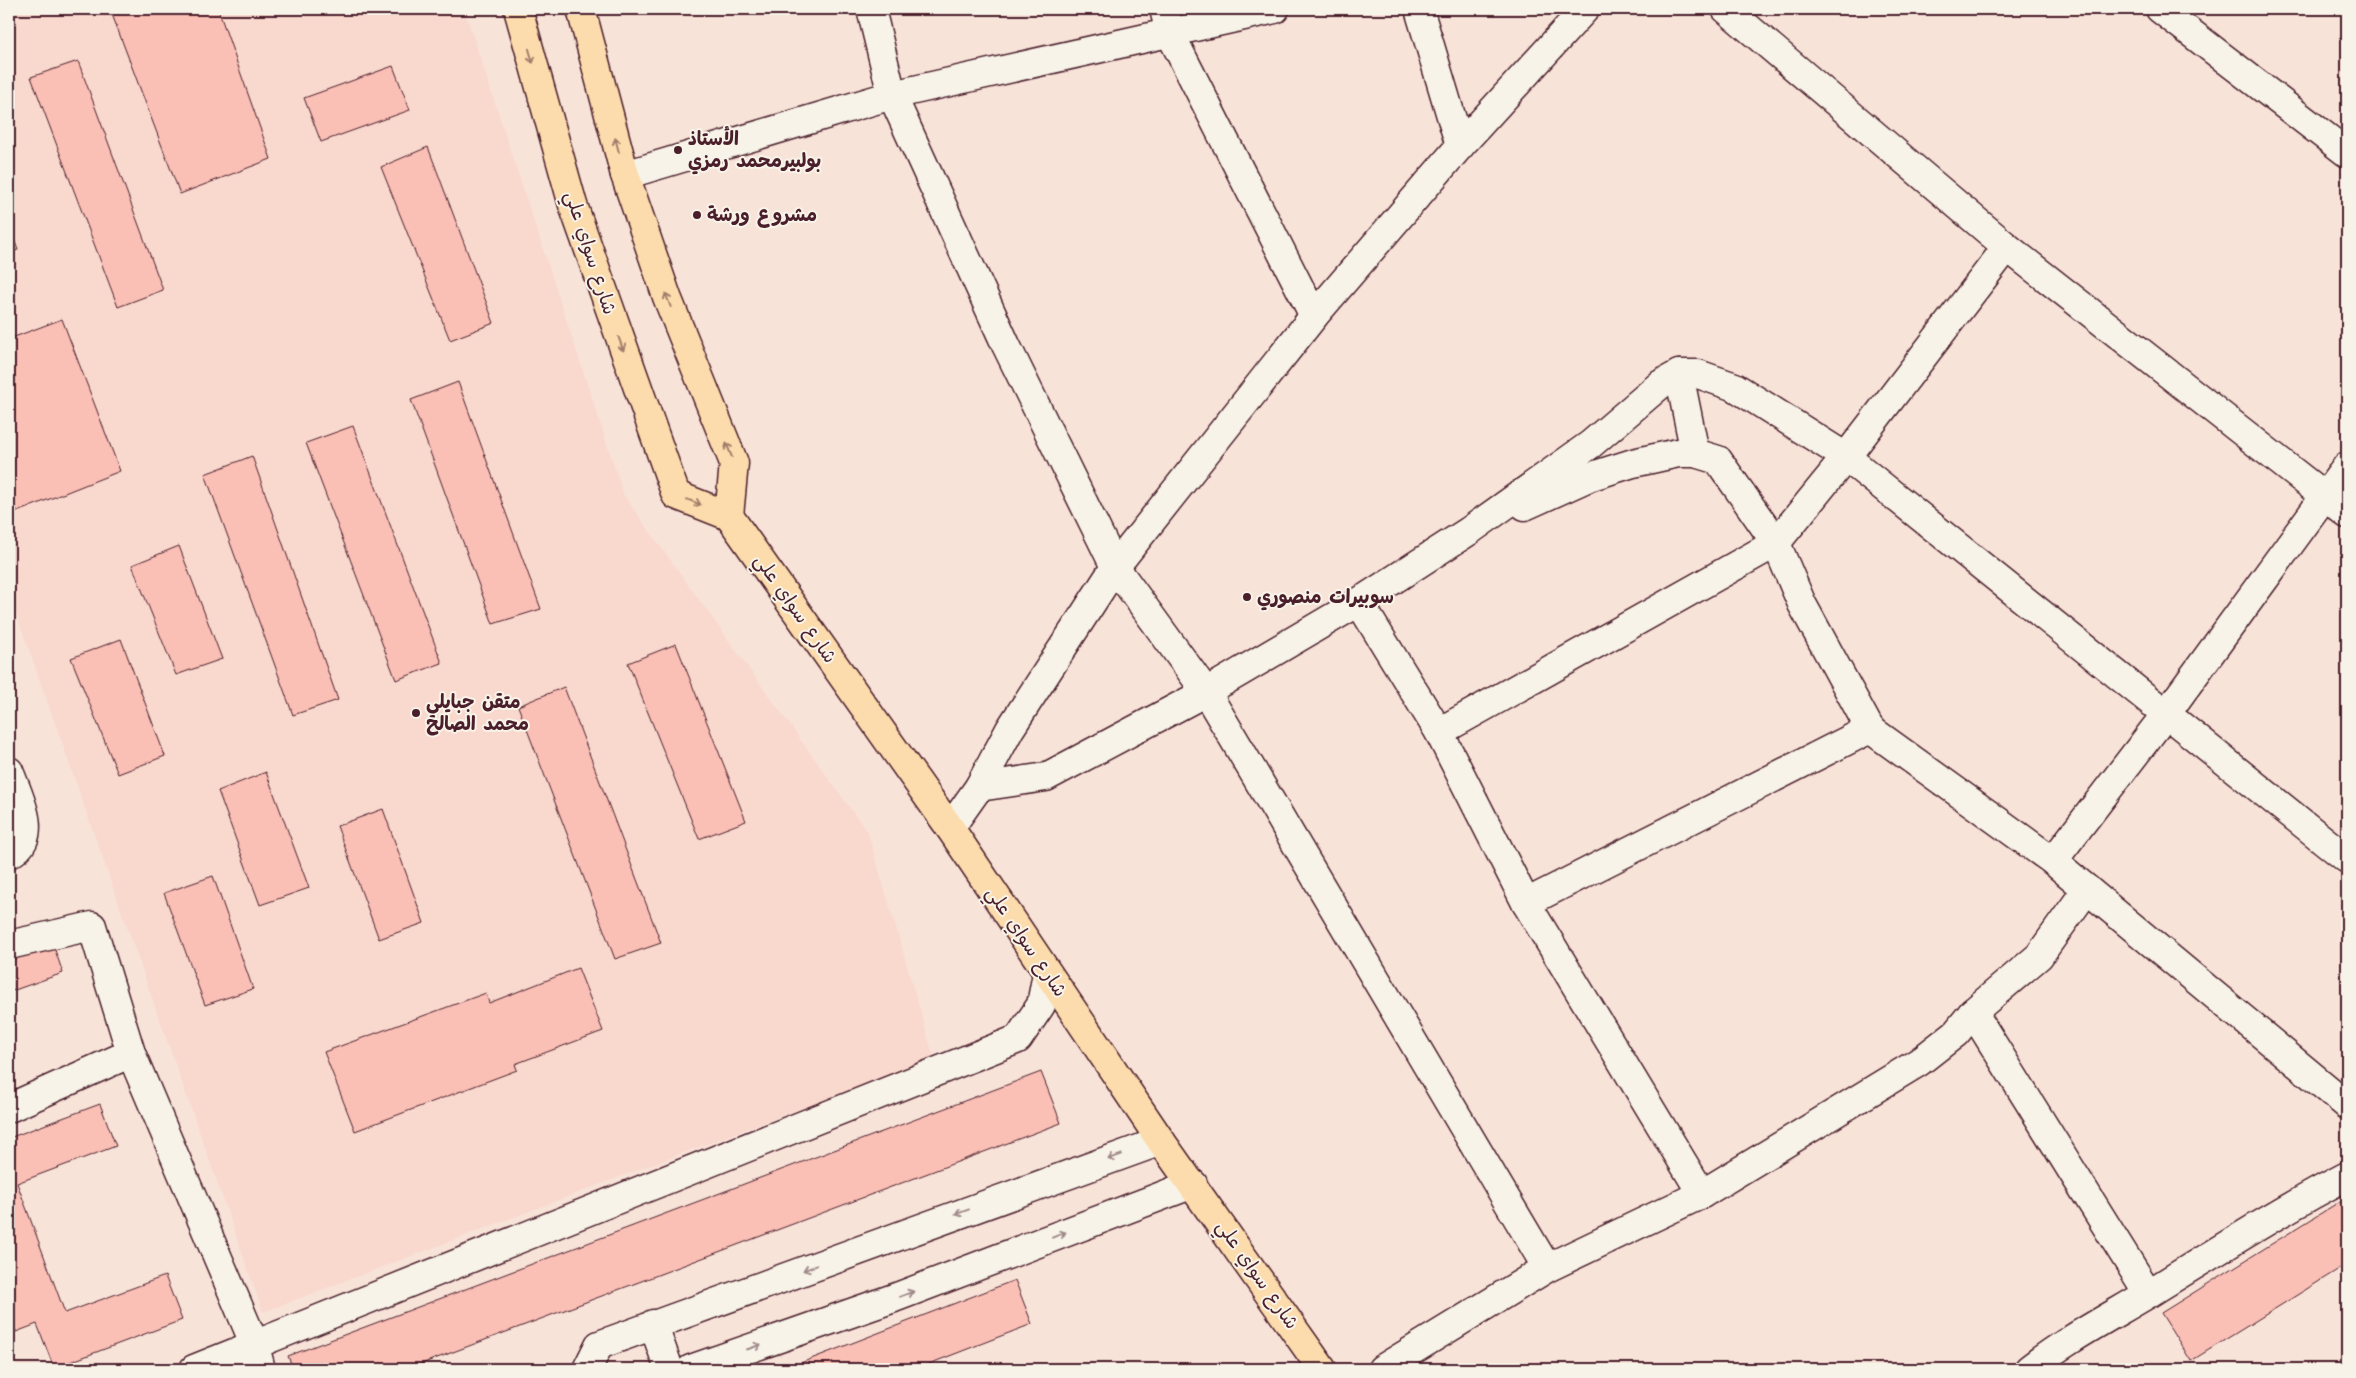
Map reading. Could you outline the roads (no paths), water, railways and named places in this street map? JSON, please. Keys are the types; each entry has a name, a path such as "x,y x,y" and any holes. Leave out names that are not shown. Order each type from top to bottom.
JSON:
{"main road":[{"name":"شارع سواي علي","path":"518,9 573,205 676,495 729,516 950,828 1161,1141 1322,1369"},
{"path":"581,9 626,175 666,298 734,463 729,516"}],"street":[{"path":"871,9 892,95 1006,345 1116,568 1206,692 1547,1268"},
{"path":"626,175 892,95 1167,21 1275,9"},
{"path":"1419,9 1460,146"},
{"path":"950,828 979,787 1010,729 1116,568 1314,316 1460,146 1584,9"},
{"path":"1726,9 2007,247 2347,514"},
{"path":"2160,9 2347,154"},
{"path":"1167,21 1314,316"},
{"path":"1439,732 1776,543 1846,457 2007,247"},
{"path":"979,787 1046,777 1206,692 1359,602 1469,531 1591,444 1661,384 1679,374 1698,374 1735,387 1846,457 2347,859"},
{"path":"1679,374 1695,452"},
{"path":"1469,531 1589,477 1633,463 1678,452 1695,452 1718,460 1776,543 1802,604 1870,730 2053,861 2347,1105"},
{"path":"2053,861 2166,714 2347,466"},
{"path":"1359,602 1439,732 1526,903 1702,1194"},
{"path":"1526,903 1870,730"},
{"path":"9,770 26,816 25,835 18,850 9,854"},
{"path":"1382,1369 1547,1268 1702,1194 1919,1062 1956,1033 1973,1012 2039,956 2087,889"},
{"path":"9,945 92,926 131,1052 254,1343 261,1369"},
{"path":"194,1369 254,1343 1018,1040 1041,1005 1047,974"},
{"path":"1973,1012 2148,1293"},
{"path":"9,1108 131,1052"},
{"path":"588,1369 601,1357 653,1324 1161,1141"},
{"path":"2029,1369 2062,1345 2287,1208 2347,1176"},
{"path":"691,1369 894,1298 1193,1184"},
{"path":"653,1324 669,1369"}],"place":[{"name":"الأستاذ بولبيرمحمد رمزي","path":"678,150"},
{"name":"مشروع ورشة","path":"697,215"},
{"name":"سوبيرات منصوري","path":"1247,597"},
{"name":"متقن جبايلي محمد الصالح","path":"416,713"}]}
